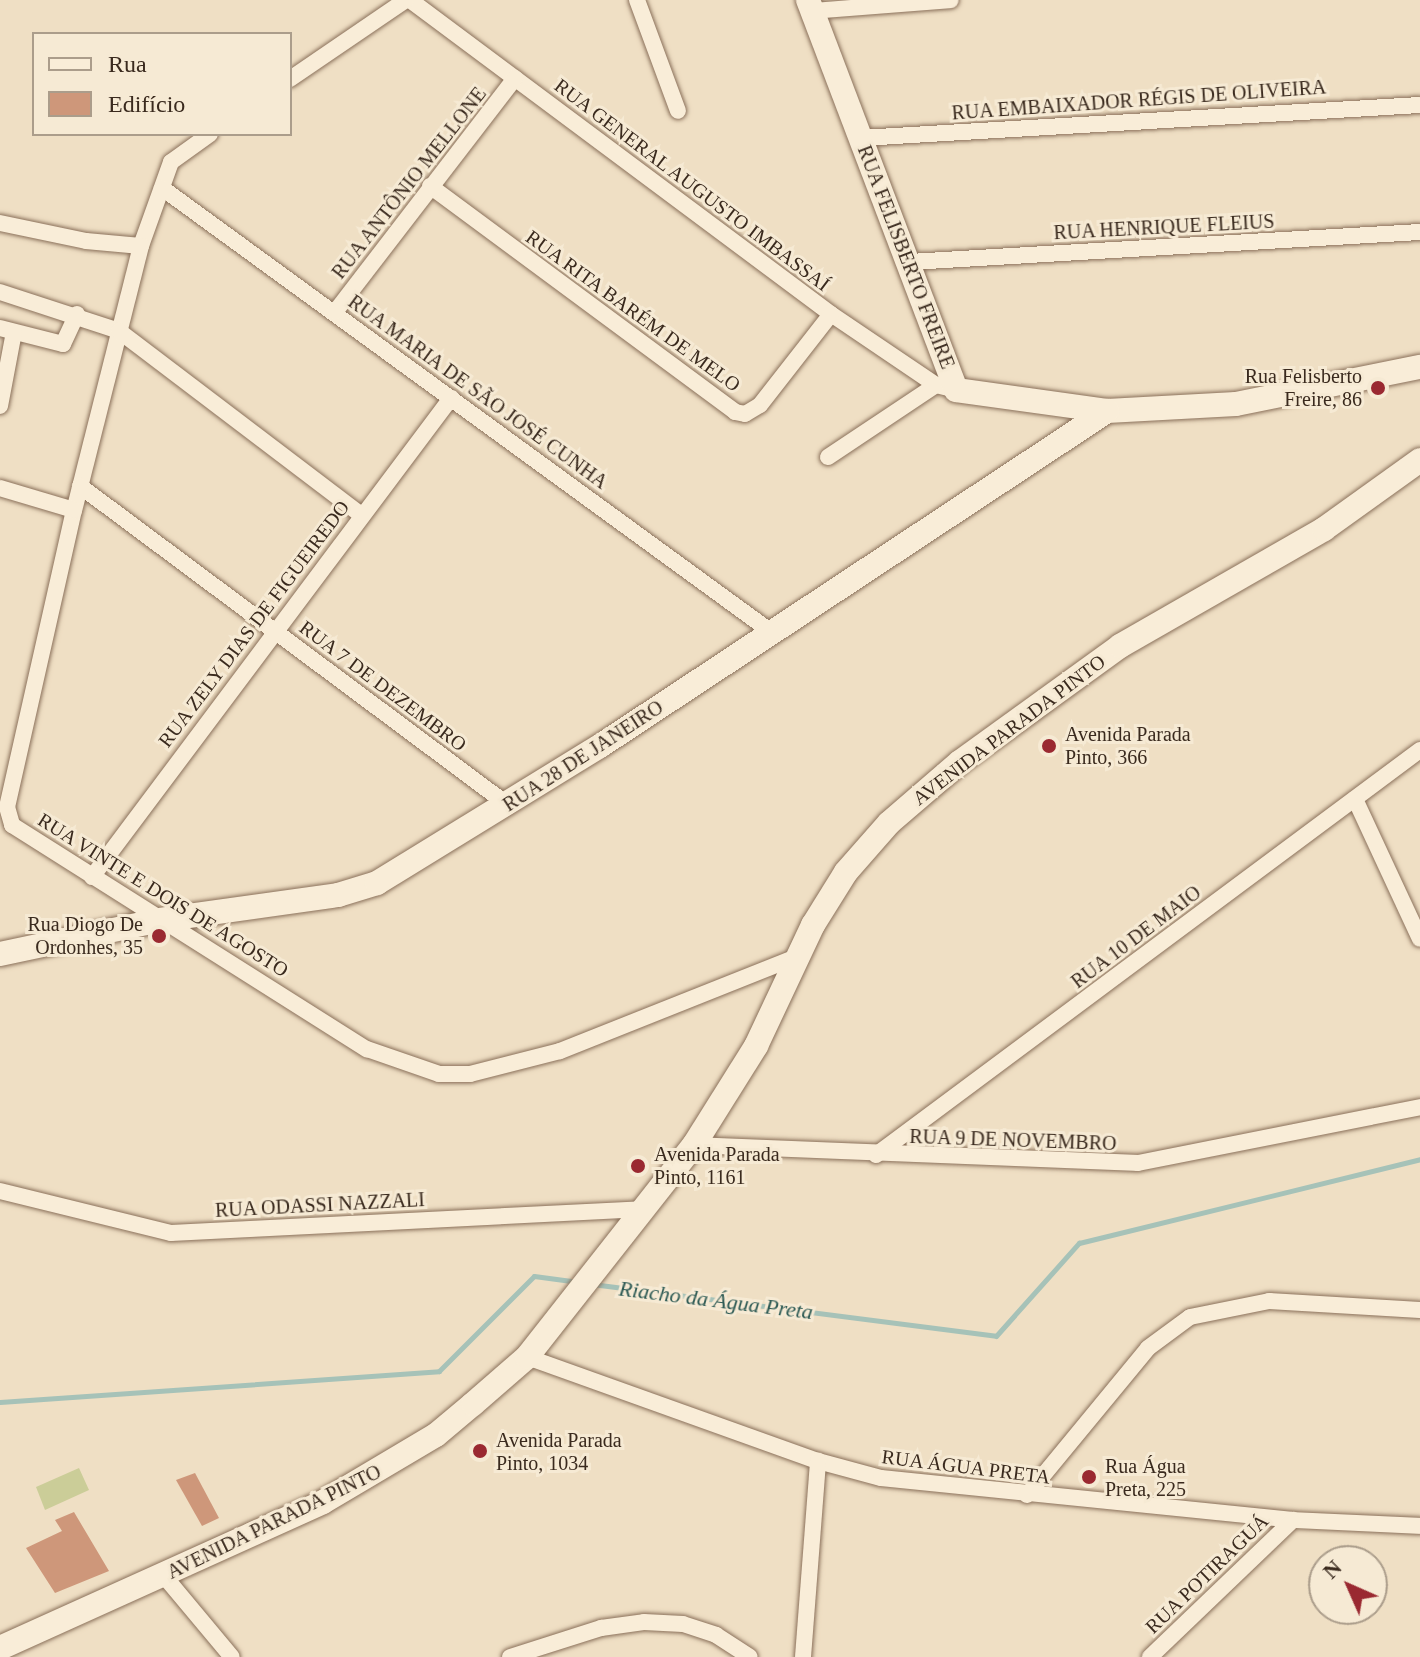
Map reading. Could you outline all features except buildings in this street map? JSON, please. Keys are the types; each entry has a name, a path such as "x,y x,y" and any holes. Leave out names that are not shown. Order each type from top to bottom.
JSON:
{"street":[{"name":"RUA GENERAL AUGUSTO IMBASSAÍ","path":"408,0 831,314 946,387"},
{"path":"292,78 408,0"},
{"path":"637,0 678,111"},
{"path":"810,5 951,0"},
{"name":"RUA FELISBERTO FREIRE","path":"810,5 910,262 946,387 1107,411 1236,404 1420,367"},
{"name":"RUA ANTÔNIO MELLONE","path":"335,312 515,78"},
{"name":"RUA EMBAIXADOR RÉGIS DE OLIVEIRA","path":"861,138 1420,105"},
{"name":"RUA VINTE E DOIS DE AGOSTO","path":"207,136 171,162 141,246 74,510 7,807 12,825 367,1049 439,1074 470,1074 560,1051 794,958"},
{"name":"RUA RITA BARÉM DE MELO","path":"430,186 735,412 745,414 760,405 831,314"},
{"name":"RUA MARIA DE SÃO JOSÉ CUNHA","path":"162,188 770,631"},
{"path":"0,223 86,241 141,246"},
{"name":"RUA HENRIQUE FLEIUS","path":"910,262 1420,232"},
{"path":"0,292 77,314 119,331 360,514"},
{"path":"0,406 7,330 63,344 77,314"},
{"path":"828,457 946,387"},
{"name":"RUA ZELY DIAS DE FIGUEIREDO","path":"92,877 360,514 451,398"},
{"name":"RUA 28 DE JANEIRO","path":"0,954 160,920 366,889 508,805 1107,411"},
{"name":"AVENIDA PARADA PINTO","path":"0,1648 165,1577 392,1463 436,1435 527,1357 647,1209 694,1145 756,1046 794,958 846,872 889,823 960,762 1120,646 1324,529 1420,460"},
{"name":"RUA 7 DE DEZEMBRO","path":"80,486 508,805"},
{"path":"0,488 74,510"},
{"name":"RUA 10 DE MAIO","path":"876,1155 1420,750"},
{"path":"1355,799 1420,939"},
{"name":"RUA 9 DE NOVEMBRO","path":"694,1145 876,1155 1138,1163 1420,1107"},
{"name":"RUA ODASSI NAZZALI","path":"0,1191 171,1233 647,1209"},
{"path":"1027,1495 1148,1348 1190,1317 1269,1301 1420,1310"},
{"name":"RUA ÁGUA PRETA","path":"527,1357 818,1461 926,1486 1293,1520 1420,1526"},
{"path":"803,1657 818,1461"},
{"name":"RUA POTIRAGUÁ","path":"1150,1657 1293,1520"},
{"path":"165,1577 232,1657"},
{"path":"510,1657 601,1628 644,1622 683,1624 716,1635 750,1657"}],"green space":[{"path":"79,1468 89,1490 45,1510 36,1487"}],"waterway":[{"name":"Riacho da Água Preta","path":"592,1284 996,1336 1079,1243 1420,1159"},
{"name":"Riacho da Água Preta","path":"0,1402 439,1371 534,1276 579,1282"}],"place":[{"name":"Rua Felisberto Freire, 86","path":"1378,388"},
{"name":"Avenida Parada Pinto, 366","path":"1049,746"},
{"name":"Rua Diogo De Ordonhes, 35","path":"159,936"},
{"name":"Avenida Parada Pinto, 1161","path":"638,1166"},
{"name":"Avenida Parada Pinto, 1034","path":"480,1451"},
{"name":"Rua Água Preta, 225","path":"1089,1477"}]}
